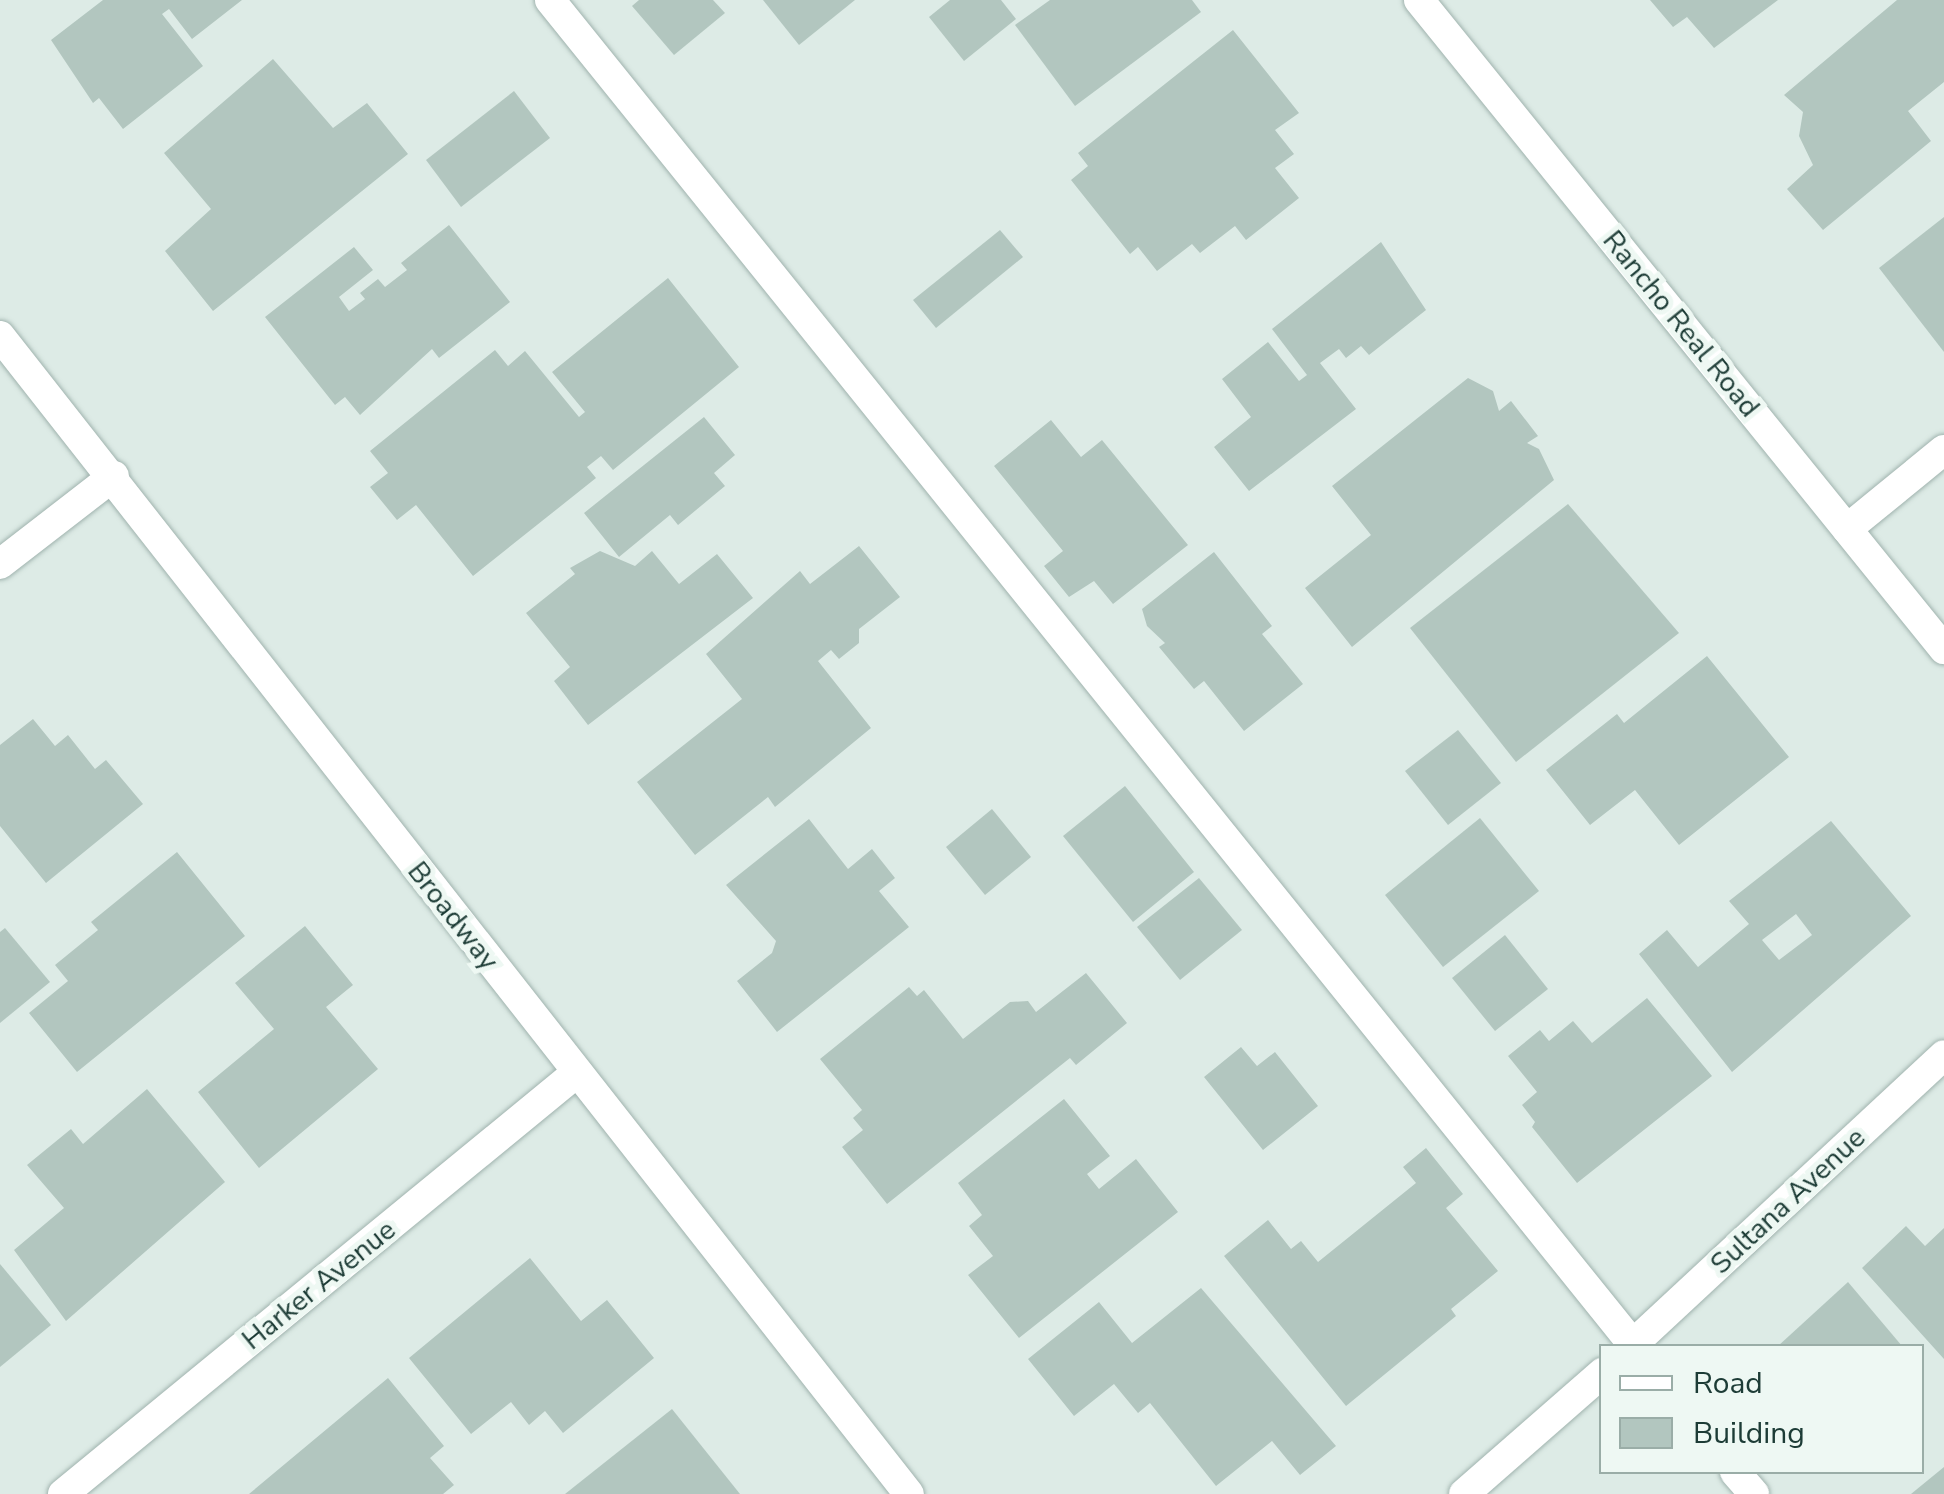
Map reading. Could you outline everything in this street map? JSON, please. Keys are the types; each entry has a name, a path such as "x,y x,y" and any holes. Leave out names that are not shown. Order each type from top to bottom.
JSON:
{"street":[{"path":"550,0 1631,1344"},
{"name":"Rancho Real Road","path":"1418,0 1944,649"},
{"name":"Broadway","path":"0,336 114,476 575,1074 909,1494"},
{"path":"1847,529 1944,450"},
{"path":"0,564 114,476"},
{"name":"Sultana Avenue","path":"1635,1344 1944,1055"},
{"name":"Harker Avenue","path":"63,1494 575,1074"},
{"path":"1464,1494 1599,1375"},
{"path":"1737,1474 1754,1494"}],"building":[{"path":"103,0 242,0 192,39 169,9 162,14 203,66 123,129 99,98 93,103 51,40"},
{"path":"639,0 713,0 725,13 674,55 632,6"},
{"path":"763,0 855,0 799,45"},
{"path":"950,0 1001,0 1016,19 964,61 929,17"},
{"path":"1050,0 1192,0 1201,12 1075,106 1015,25"},
{"path":"1650,0 1778,0 1714,48 1687,17 1673,27"},
{"path":"1897,0 1944,0 1944,82 1908,111 1931,141 1823,230 1787,189 1813,165 1799,136 1803,112 1784,95"},
{"path":"1233,30 1299,113 1275,130 1294,154 1275,168 1299,198 1246,240 1235,226 1200,253 1192,244 1157,271 1138,247 1130,254 1071,180 1088,166 1078,153"},
{"path":"273,59 333,128 367,103 408,154 213,311 165,251 211,209 164,153"},
{"path":"514,91 550,138 461,207 426,160"},
{"path":"1944,217 1944,352 1879,268"},
{"path":"449,225 510,302 439,358 432,349 360,415 345,397 335,405 265,317 354,247 373,270 339,297 349,311 365,299 360,293 378,279 385,287 407,270 401,263"},
{"path":"1000,230 1023,257 936,328 913,300"},
{"path":"1381,242 1426,310 1369,355 1361,346 1346,358 1339,349 1320,363 1356,409 1249,491 1214,447 1251,417 1222,379 1268,342 1299,381 1307,375 1272,329"},
{"path":"668,278 739,367 613,470 601,456 587,467 596,478 473,576 416,505 397,520 370,487 388,473 370,451 495,350 508,366 525,351 579,417 585,412 552,372"},
{"path":"1468,378 1493,391 1499,411 1511,401 1538,436 1527,443 1539,449 1554,480 1352,647 1305,588 1371,535 1332,486"},
{"path":"704,417 735,455 714,473 725,486 678,525 670,515 619,557 584,513"},
{"path":"1051,420 1081,457 1102,440 1188,545 1113,604 1094,581 1069,597 1044,566 1063,551 994,466"},
{"path":"1568,504 1679,633 1516,762 1410,628"},
{"path":"859,546 900,597 859,629 859,643 839,659 831,650 818,661 871,728 775,807 768,797 695,855 637,782 742,699 706,654 800,571 810,584"},
{"path":"600,551 635,566 652,551 679,584 717,554 753,598 588,725 554,681 570,667 526,613 575,574 570,568"},
{"path":"1214,552 1272,626 1262,634 1303,684 1244,731 1204,681 1194,689 1159,647 1165,643 1147,626 1142,609"},
{"path":"1707,656 1789,757 1679,845 1635,790 1590,825 1546,770 1617,714 1624,723"},
{"path":"33,719 55,746 68,735 95,769 106,760 143,804 46,883 0,826 0,745"},
{"path":"1458,730 1501,783 1448,825 1405,771"},
{"path":"1125,786 1194,872 1133,922 1063,836"},
{"path":"992,809 1031,857 985,895 946,847"},
{"path":"1480,818 1539,891 1443,967 1385,895"},
{"path":"809,819 848,869 872,849 895,878 879,891 909,927 777,1032 737,981 772,953 776,941 726,885"},
{"path":"1831,821 1911,916 1732,1072 1639,954 1667,930 1698,967 1749,924 1729,901","holes":["1796,914 1812,935 1779,960 1762,940"]},
{"path":"177,852 245,936 77,1072 29,1013 68,981 55,965 98,930 91,922"},
{"path":"1199,878 1242,930 1180,980 1137,927"},
{"path":"305,926 353,985 326,1007 378,1069 259,1168 198,1092 274,1029 235,983"},
{"path":"5,928 50,982 0,1023 0,932"},
{"path":"1505,935 1548,989 1495,1031 1452,978"},
{"path":"1086,973 1127,1023 1076,1065 1070,1058 887,1204 842,1147 863,1130 853,1118 862,1110 820,1059 909,987 917,996 924,990 963,1039 1010,1002 1028,1001 1036,1012"},
{"path":"1647,998 1712,1076 1577,1183 1532,1127 1535,1122 1522,1105 1537,1092 1508,1056 1540,1030 1549,1041 1573,1021 1592,1043"},
{"path":"1241,1047 1257,1066 1275,1052 1318,1106 1263,1150 1204,1077"},
{"path":"147,1089 225,1182 66,1321 14,1250 64,1208 27,1165 71,1129 83,1144"},
{"path":"1064,1099 1110,1156 1087,1174 1099,1189 1136,1159 1178,1212 1019,1338 968,1275 993,1256 969,1226 982,1215 958,1183"},
{"path":"1426,1148 1463,1194 1446,1208 1498,1271 1451,1309 1456,1316 1346,1406 1224,1256 1268,1220 1291,1249 1301,1241 1318,1262 1416,1183 1403,1167"},
{"path":"1906,1226 1925,1246 1944,1228 1944,1359 1862,1268"},
{"path":"530,1258 581,1321 607,1300 654,1358 563,1433 545,1411 529,1425 511,1402 471,1434 409,1358"},
{"path":"0,1264 51,1325 0,1367"},
{"path":"1848,1282 1900,1344 1780,1344"},
{"path":"1201,1288 1336,1446 1300,1475 1272,1441 1216,1486 1150,1403 1138,1413 1114,1384 1074,1416 1028,1359 1099,1302 1132,1343"},
{"path":"388,1378 444,1446 430,1458 454,1485 443,1494 249,1494"},
{"path":"672,1409 740,1494 565,1494"},
{"path":"1944,1467 1944,1494 1911,1494"}]}
